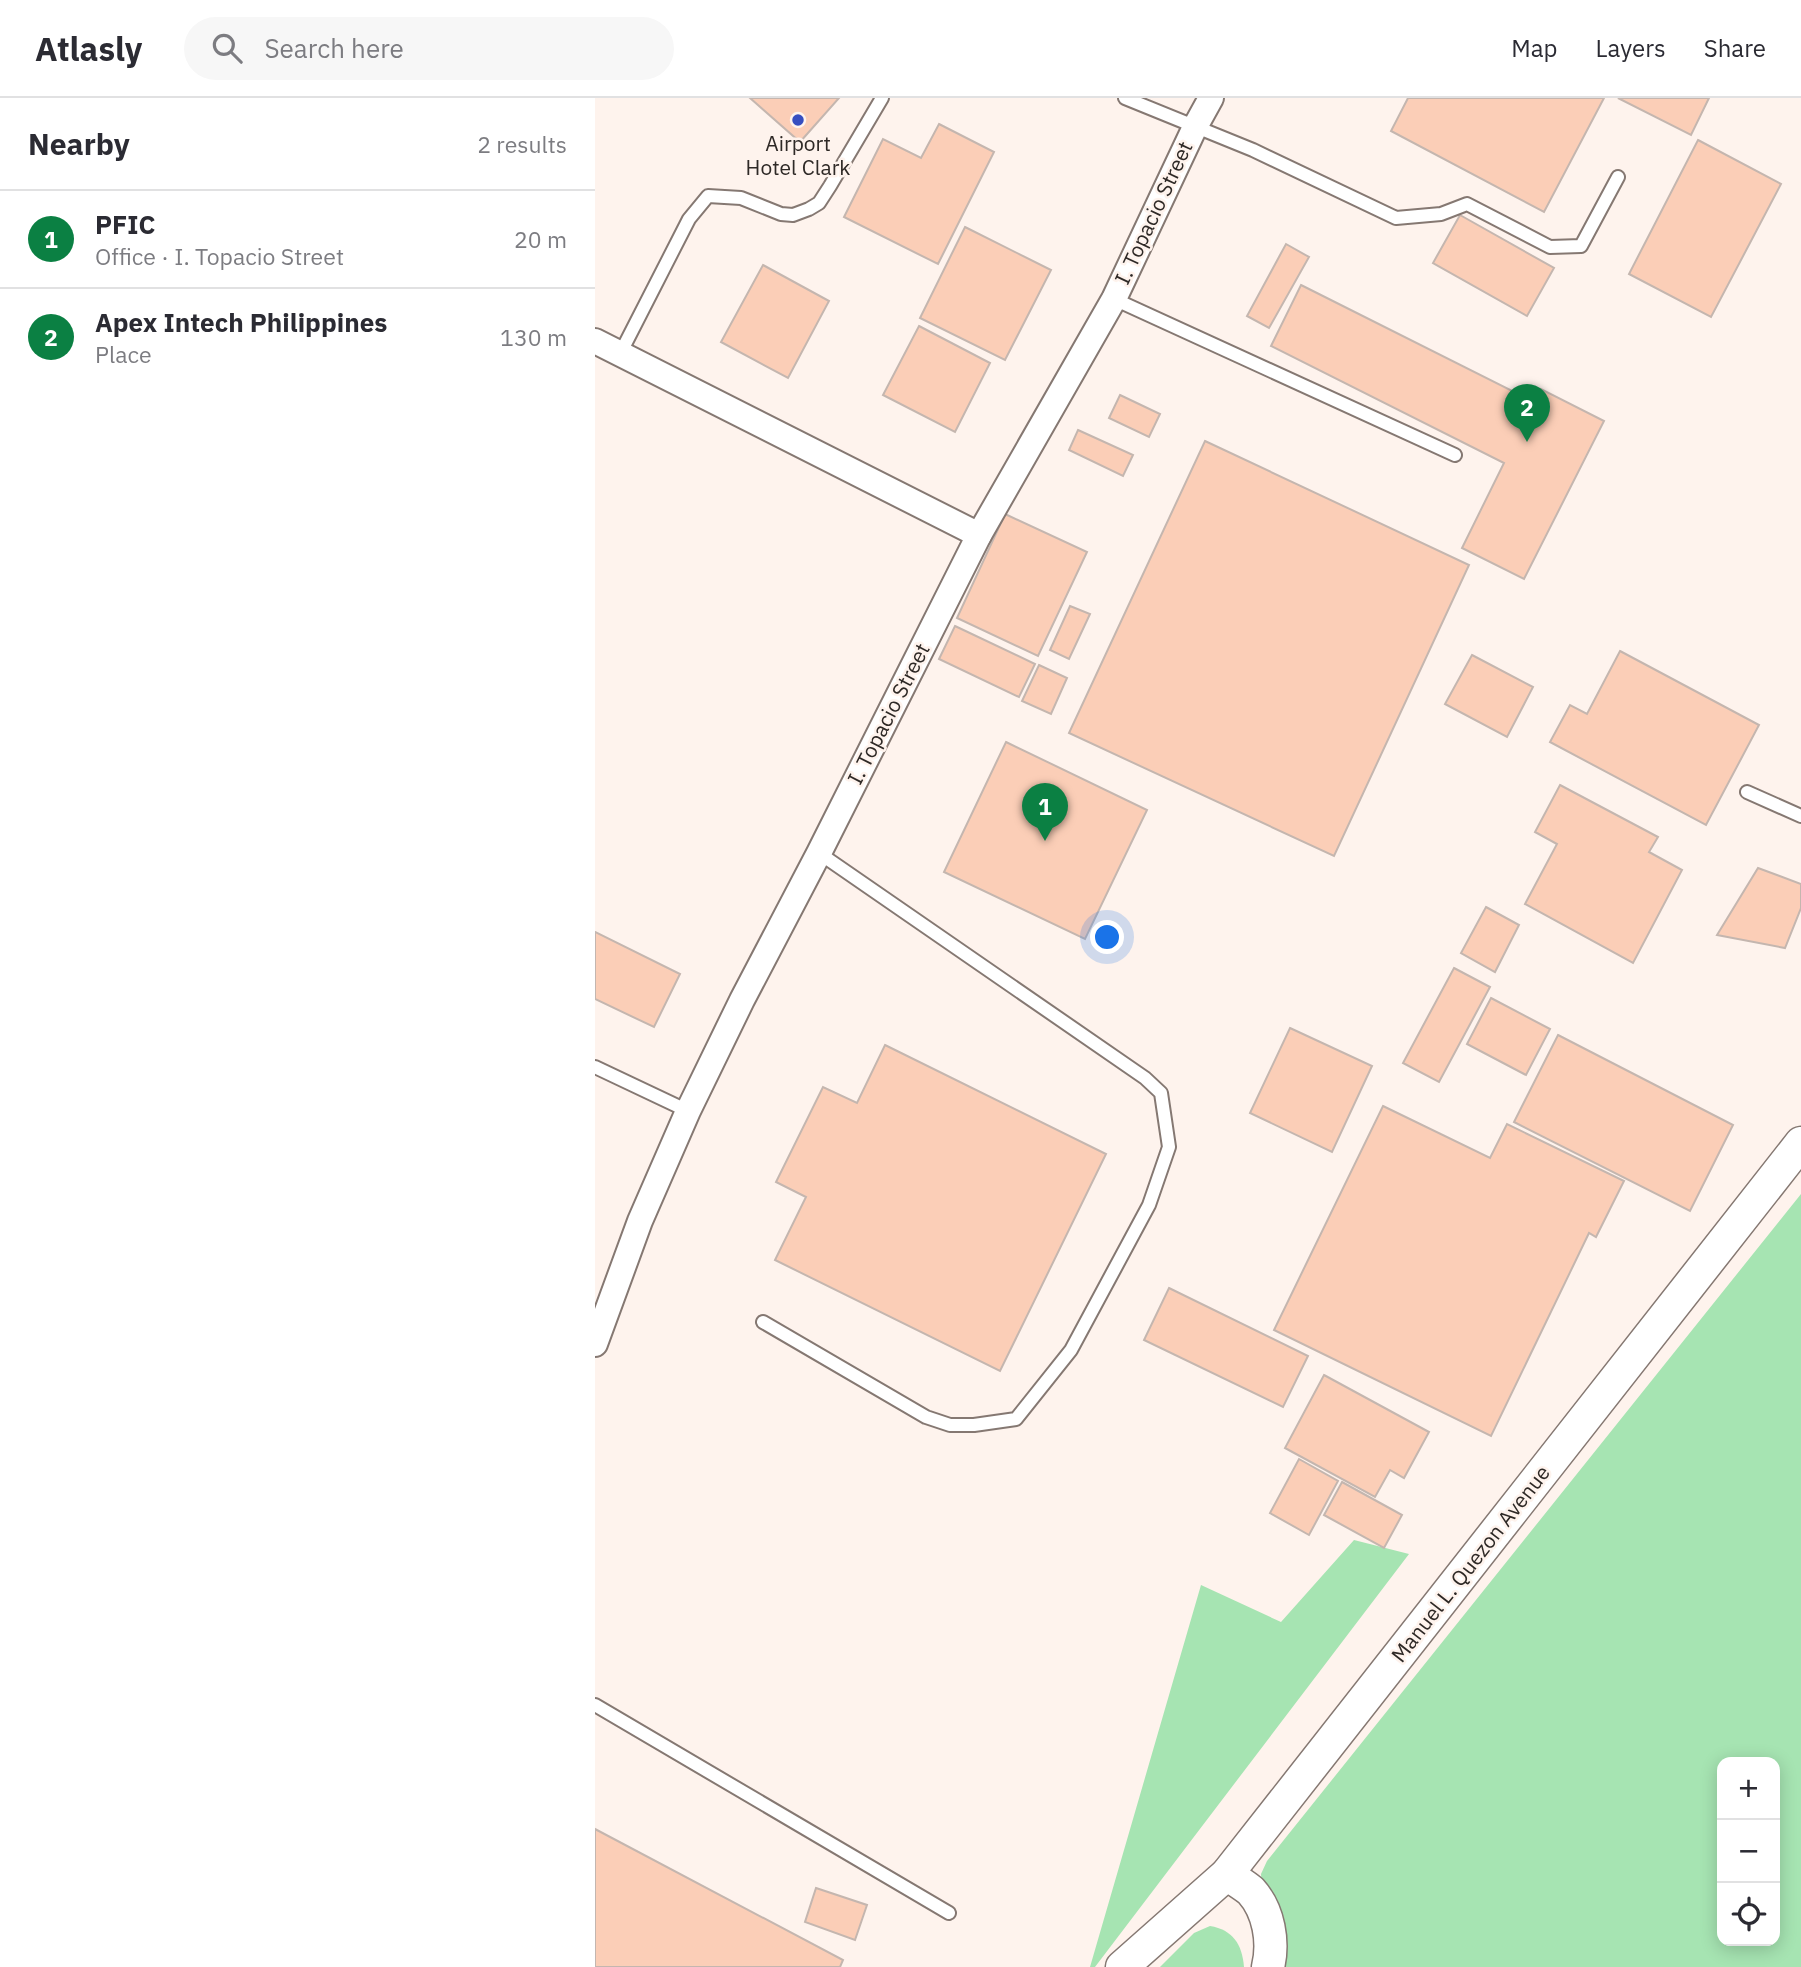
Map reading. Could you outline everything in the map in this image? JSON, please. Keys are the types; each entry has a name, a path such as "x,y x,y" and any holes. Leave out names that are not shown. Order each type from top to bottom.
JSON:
{"street":[{"name":"I. Topacio Street","path":"595,1344 640,1221 688,1111 742,1000 979,535 1114,299 1211,98"},
{"path":"595,341 979,535"},
{"name":"Manuel L. Quezon Avenue","path":"1122,1967 1227,1874 1801,1143"},
{"path":"1227,1874 1249,1890 1258,1901 1266,1919 1271,1936 1268,1967"}],"lane":[{"path":"620,354 689,219 708,196 741,198 782,214 793,215 809,209 819,203 882,98"},
{"path":"1125,98 1253,150 1397,218 1441,214 1467,204 1550,247 1581,246 1618,177"},
{"path":"1114,299 1455,455"},
{"path":"1747,792 1801,816"},
{"path":"763,1322 926,1417 950,1425 974,1425 1016,1419 1071,1350 1149,1205 1169,1147 1161,1093 1145,1078 819,853"},
{"path":"595,1067 688,1111"},
{"path":"595,1705 949,1913"}],"green space":[{"path":"1801,1194 1801,1967 1285,1967 1286,1957 1262,1889 1261,1874 1267,1861"},
{"path":"1354,1540 1409,1554 1095,1967 1090,1967 1201,1585 1281,1622"},
{"path":"1210,1926 1225,1931 1235,1939 1244,1967 1160,1967 1194,1933"}],"building":[{"name":"Airport Hotel Clark","path":"750,98 839,98 800,142"},
{"path":"1408,98 1604,98 1544,212 1391,131"},
{"path":"1618,98 1709,98 1691,135"},
{"path":"939,124 994,152 938,264 844,217 883,139 921,158"},
{"path":"1698,140 1781,184 1711,317 1629,274"},
{"path":"1460,215 1554,268 1527,316 1433,263"},
{"path":"965,227 1051,270 1005,360 920,318"},
{"path":"1286,244 1309,257 1269,328 1247,316"},
{"path":"763,265 829,301 788,378 721,342"},
{"path":"1301,285 1534,402 1541,389 1604,421 1524,579 1462,548 1504,463 1271,346"},
{"path":"919,326 990,363 955,432 883,395"},
{"path":"1120,395 1160,414 1149,437 1109,418"},
{"path":"1078,430 1133,455 1123,476 1069,450"},
{"path":"1205,441 1469,565 1334,856 1069,733"},
{"path":"1005,514 1087,552 1038,656 957,618"},
{"path":"1070,606 1090,614 1069,659 1050,650"},
{"path":"955,626 1035,664 1019,697 939,659"},
{"path":"1620,651 1759,725 1706,825 1550,742 1570,705 1587,714"},
{"path":"1472,655 1533,687 1507,737 1445,704"},
{"path":"1039,665 1067,678 1051,714 1022,701"},
{"path":"1006,742 1147,810 1085,939 944,872"},
{"path":"1560,785 1658,837 1649,852 1682,870 1633,963 1525,904 1557,844 1535,832"},
{"path":"1758,868 1801,884 1801,908 1785,948 1717,935"},
{"path":"1486,907 1519,925 1495,972 1461,953"},
{"path":"595,932 680,974 654,1027 595,999"},
{"path":"1454,968 1490,987 1439,1082 1403,1063"},
{"path":"1491,998 1550,1029 1526,1075 1467,1044"},
{"path":"1290,1028 1372,1066 1332,1152 1250,1113"},
{"path":"1558,1035 1733,1125 1690,1211 1514,1122"},
{"path":"885,1045 1106,1154 1000,1371 775,1260 806,1197 776,1182 823,1087 857,1103"},
{"path":"1383,1106 1490,1158 1507,1124 1624,1181 1596,1237 1589,1233 1491,1436 1274,1330"},
{"path":"1169,1288 1308,1356 1283,1407 1144,1340"},
{"path":"1324,1375 1429,1432 1404,1478 1390,1470 1375,1497 1285,1448"},
{"path":"1299,1459 1338,1481 1309,1535 1270,1513"},
{"path":"1342,1482 1402,1515 1384,1548 1324,1515"},
{"path":"595,1829 843,1960 840,1967 595,1967"},
{"path":"816,1888 867,1905 855,1940 805,1922"}],"place":[{"name":"Airport Hotel Clark","path":"798,120"},
{"name":"Apex Intech Philippines","path":"1527,442"},
{"name":"PFIC","path":"1045,841"}]}
